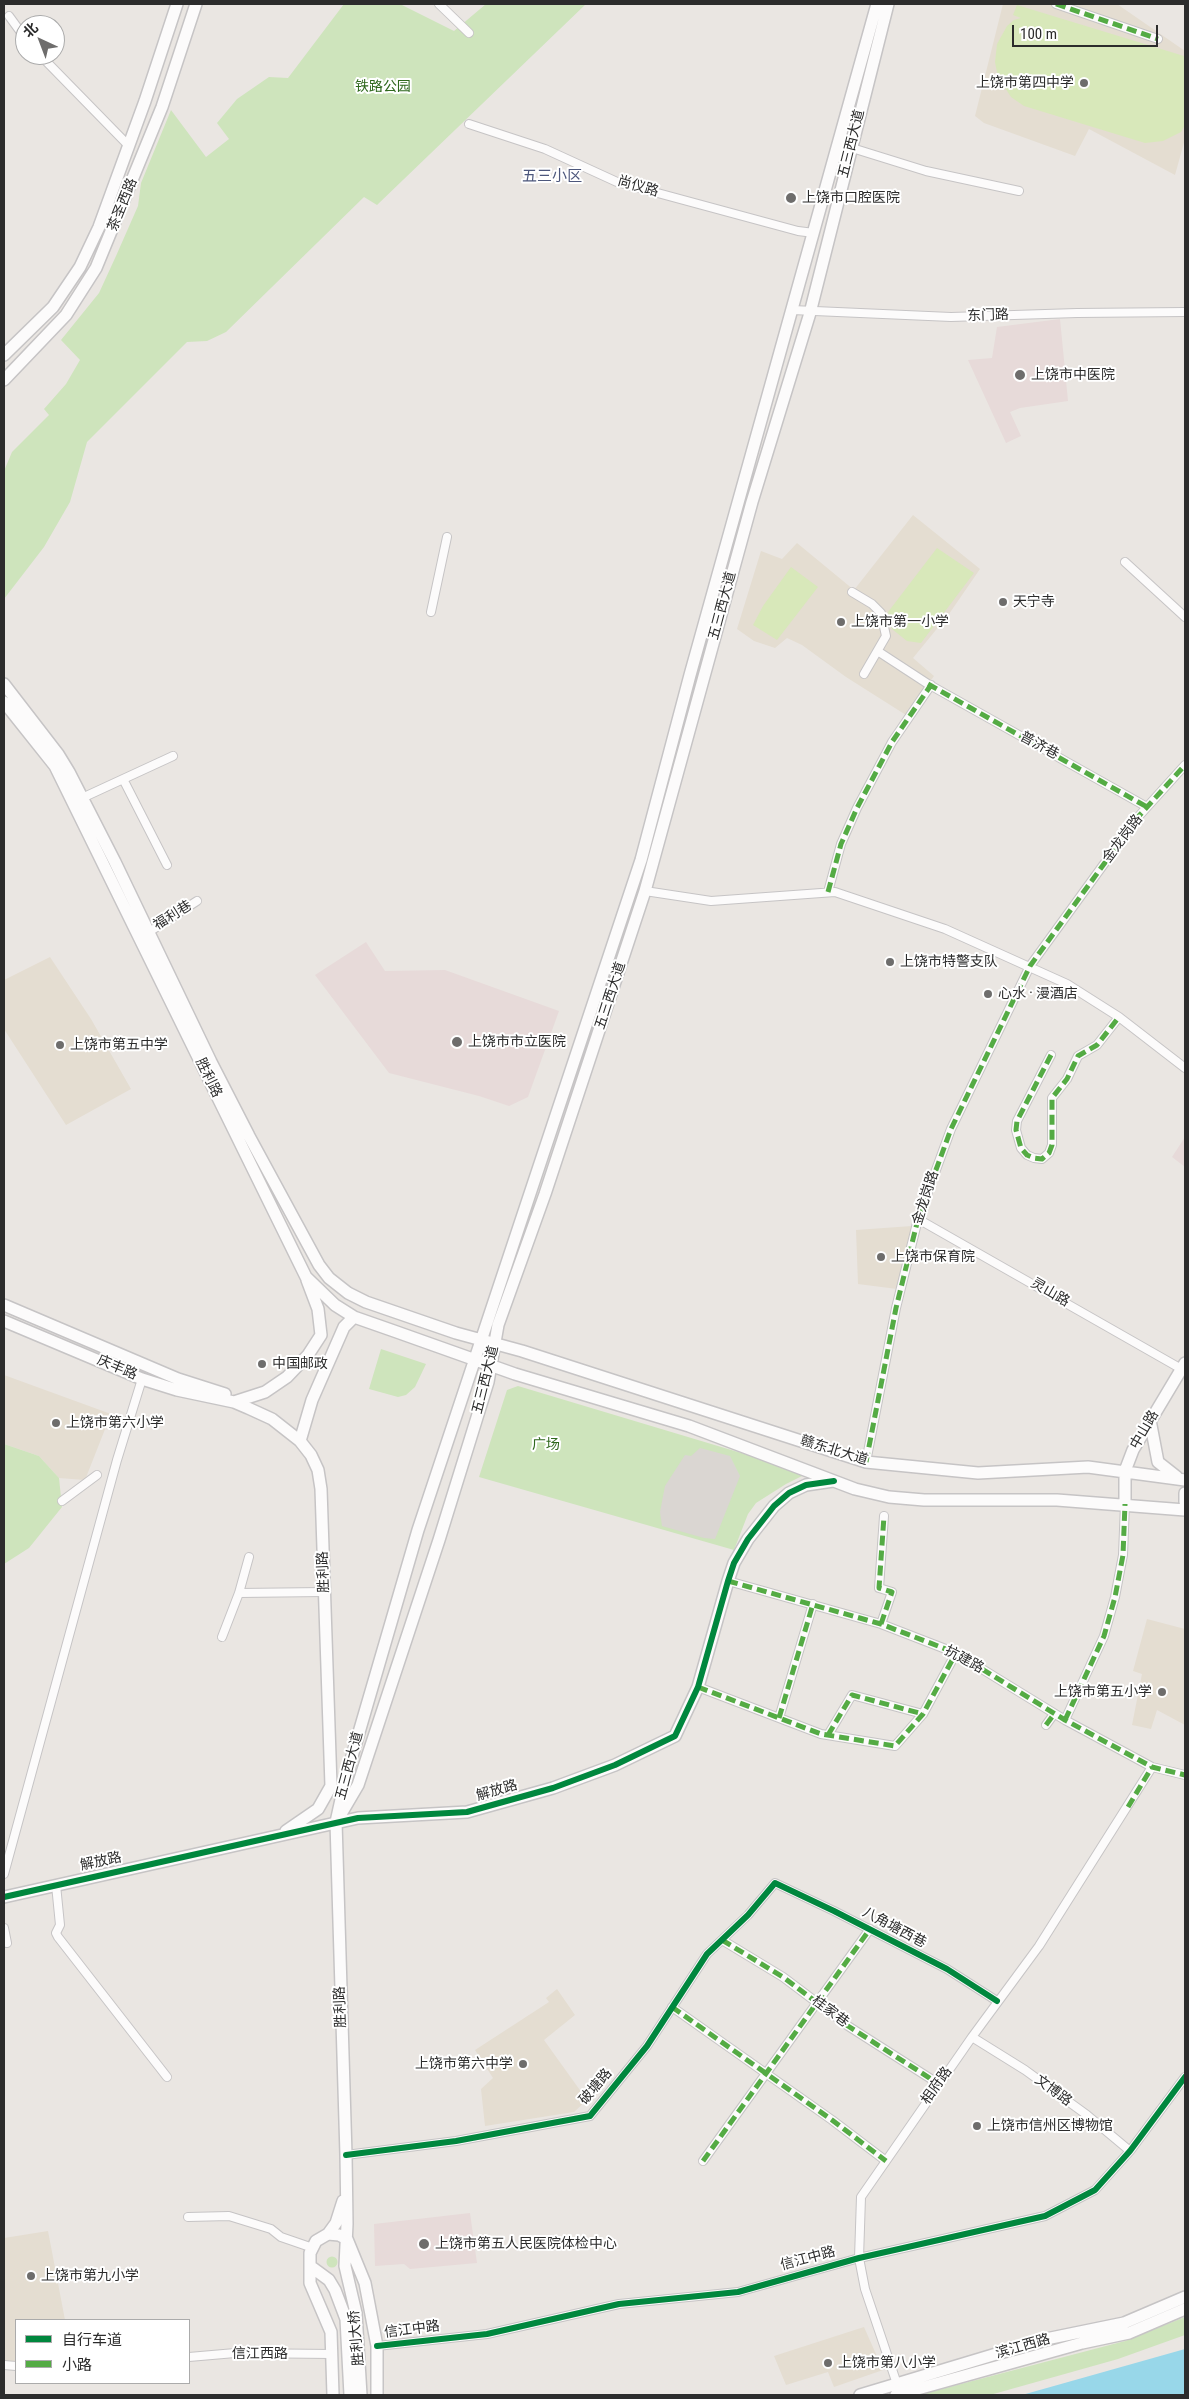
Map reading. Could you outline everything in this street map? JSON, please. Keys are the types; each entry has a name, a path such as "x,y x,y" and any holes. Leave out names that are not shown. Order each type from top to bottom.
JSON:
{"main road":[{"name":"茶圣西路","path":"4,355 53,307 80,267 99,227 177,4"},
{"name":"茶圣西路","path":"4,380 66,315 96,268 162,107 196,4"},
{"name":"五三西大道","path":"336,1822 346,1777 418,1530 641,860 690,675 877,4"},
{"name":"五三西大道","path":"336,1822 358,1786 439,1540 488,1382 498,1325 545,1194 645,891 752,502 810,313 888,4"},
{"name":"胜利路","path":"4,684 58,754 149,932 210,1062 310,1251 329,1278 348,1293 366,1302 495,1344"},
{"name":"胜利路","path":"4,702 55,766 306,1277 335,1305 354,1317 589,1397 694,1427 855,1489 889,1497 924,1500 1057,1500 1185,1510"},
{"path":"4,1305 178,1379 237,1401 265,1392 287,1377 308,1355 321,1335 318,1309 306,1277"},
{"path":"300,1441 312,1400 344,1327 354,1317"},
{"name":"庆丰路","path":"4,1321 142,1379 177,1390 237,1401"},
{"name":"赣东北大道","path":"495,1344 679,1400 866,1462 978,1473 1088,1467 1182,1479"},
{"name":"中山路","path":"1125,1504 1125,1471 1133,1450 1184,1367"},
{"name":"胜利路","path":"237,1401 272,1419 300,1441 311,1455 318,1470 331,1786 318,1808 281,1835"},
{"path":"1150,1420 1158,1462 1182,1479"},
{"name":"解放路","path":"4,1897 336,1822 358,1818 467,1812 553,1788 615,1765 675,1736 698,1687 734,1563 748,1539 774,1506 789,1493 806,1485 834,1481"},
{"path":"1185,1493 1185,1502"},
{"name":"胜利路","path":"336,1822 347,2239"},
{"path":"333,2395 331,2332 310,2283 310,2253 316,2241 328,2234 336,2223 346,2192"},
{"path":"328,2234 339,2235 347,2239 366,2283 376,2346 378,2395"},
{"name":"胜利大桥","path":"347,2239 345,2266 356,2313 361,2395"},
{"name":"胜利大桥","path":"310,2266 329,2280 335,2290 346,2319 350,2395"},
{"name":"滨江西路","path":"898,2391 1046,2339 1124,2323 1185,2297"},
{"name":"滨江西路","path":"860,2395 898,2391 1082,2343 1129,2333 1185,2309"}],"street":[{"path":"439,4 469,34"},
{"path":"1056,4 1158,39"},
{"path":"9,16 15,24"},
{"path":"50,65 128,146"},
{"name":"尚仪路","path":"469,124 545,149 617,182 798,231 814,233"},
{"path":"852,148 926,171 1019,191"},
{"name":"东门路","path":"792,310 810,313 823,311 951,317 1185,312"},
{"path":"431,612 447,537"},
{"path":"1124,562 1185,617"},
{"path":"852,592 872,604 881,613 886,636 879,652 864,674"},
{"name":"普济巷","path":"879,652 931,685 1147,807"},
{"path":"828,892 841,844 857,808 892,742 931,685"},
{"path":"82,798 173,756"},
{"name":"金龙岗路","path":"866,1462 896,1308 918,1219 951,1130 1030,966 1147,807 1185,765"},
{"path":"123,779 167,866"},
{"path":"645,891 711,900 754,896 807,896 828,892 946,929 1067,984 1119,1017 1185,1068"},
{"name":"福利巷","path":"149,932 197,901"},
{"path":"1051,1054 1017,1121 1016,1130 1021,1148 1027,1155 1042,1159 1049,1152 1052,1145 1052,1098 1067,1079 1078,1056 1097,1045 1119,1017"},
{"name":"灵山路","path":"918,1219 1184,1367"},
{"path":"4,1874 117,1460 142,1379"},
{"path":"62,1501 97,1475"},
{"path":"1065,1720 1104,1636 1115,1597 1123,1555 1125,1504"},
{"path":"881,1624 892,1592 879,1588 884,1516"},
{"path":"222,1637 239,1593 249,1557"},
{"name":"抗建路","path":"728,1581 881,1624 956,1653 1054,1714 1152,1767 1185,1775"},
{"path":"239,1593 324,1592"},
{"path":"780,1718 813,1604"},
{"path":"698,1687 828,1735 895,1746 923,1714 956,1653"},
{"path":"828,1735 852,1695 923,1714"},
{"path":"1046,1724 1054,1714"},
{"name":"相府路","path":"898,2391 865,2289 859,2258 861,2197 997,2001 1039,1946 1152,1767"},
{"name":"八角塘西巷","path":"775,1883 947,1969 997,2001"},
{"name":"破塘路","path":"346,2154 456,2141 590,2116 647,2046 707,1954 748,1915 775,1883"},
{"path":"56,1885 60,1926 56,1933 58,1937 167,2077"},
{"path":"4,1928 7,1943"},
{"path":"703,2160 870,1929"},
{"name":"桂家巷","path":"722,1940 783,1977 848,2026 939,2084"},
{"path":"672,2008 765,2072 886,2160"},
{"name":"文博路","path":"972,2037 1033,2076 1087,2115 1130,2151"},
{"name":"信江中路","path":"376,2346 486,2334 619,2304 738,2292 859,2258 1045,2216 1095,2190 1130,2151 1185,2077"},
{"path":"188,2217 229,2216 271,2230 281,2237 313,2248"},
{"name":"信江西路","path":"190,2357 235,2353 332,2354"}],"shaded area":[{"name":"上饶市第四中学","path":"1003,4 1117,4 1185,51 1185,139 1175,175 1089,129 1075,156 984,123 975,116"},
{"name":"上饶市中医院","path":"1060,319 1068,401 1020,408 1010,412 1021,436 1006,443 968,360 992,358 997,327"},
{"name":"上饶市第一小学","path":"913,515 980,569 949,614 913,658 934,676 906,715 846,677 802,645 787,638 775,648 754,641 737,629 761,551 782,559 797,543 854,590"},
{"name":"上饶市市立医院","path":"366,942 385,971 445,970 559,1011 528,1097 509,1106 479,1096 389,1073 315,975"},
{"name":"上饶市第五中学","path":"50,957 91,1019 131,1089 66,1125 4,1029 4,980"},
{"path":"1185,1137 1185,1167 1172,1157"},
{"name":"上饶市保育院","path":"912,1226 897,1289 858,1284 856,1230"},
{"name":"上饶市第六小学","path":"4,1375 111,1414 85,1480 59,1478 39,1456 4,1444"},
{"path":"700,1448 730,1456 740,1476 715,1539 704,1538 662,1526 660,1512 665,1486 685,1455 691,1456"},
{"name":"上饶市第五小学","path":"1147,1619 1185,1629 1185,1725 1157,1710 1151,1729 1132,1725 1142,1674 1133,1671"},
{"name":"上饶市第六中学","path":"557,1989 575,2015 544,2040 587,2100 574,2112 485,2126 481,2089 493,2078 475,2050 549,2002 546,1998"},
{"name":"上饶市第五人民医院体检中心","path":"470,2213 477,2263 410,2269 404,2264 375,2266 374,2224"},
{"name":"上饶市第九小学","path":"48,2231 65,2319 15,2319 15,2366 4,2365 4,2238"},
{"name":"上饶市第八小学","path":"864,2327 883,2370 834,2387 828,2372 786,2385 774,2356"}],"green space":[{"name":"铁路公园","path":"344,4 400,4 454,31 486,4 586,4 377,205 364,197 226,332 207,341 187,342 87,442 70,502 44,547 4,599 4,471 12,452 49,415 44,409 66,384 80,360 61,340 99,293 138,206 141,183 171,110 206,157 229,139 217,123 237,99 269,77 288,78"},
{"name":"上饶市第四中学","path":"1017,5 1184,56 1185,125 1181,132 1163,141 1145,143 1024,106 1011,97 998,77 995,62 997,44 1007,26 1014,20 1021,18 1013,15"},
{"path":"937,548 974,573 921,643 907,641 892,629 888,612"},
{"path":"791,567 818,587 777,640 753,625 763,606"},
{"path":"381,1349 426,1364 415,1387 406,1395 398,1397 369,1389"},
{"name":"广场","path":"518,1386 808,1473 756,1503 748,1514 734,1550 479,1477 507,1390"},
{"path":"4,1444 39,1456 59,1478 62,1507 29,1548 4,1564"},
{"path":"332,2256 338,2262 332,2268 326,2262"},
{"path":"1185,2317 1185,2335 1118,2359 990,2395 919,2395 1125,2341"}],"water":[{"path":"1185,2349 1185,2395 1022,2395"}],"marked path":[{"path":"1056,4 1158,39"},
{"path":"928,684 1147,807"},
{"path":"828,892 841,844 857,808 892,742 931,685"},
{"path":"866,1462 896,1308 918,1219 951,1129 1030,966 1138,817 1185,765"},
{"path":"1051,1055 1017,1121 1016,1130 1021,1148 1027,1155 1034,1158 1042,1159 1049,1153 1052,1145 1052,1098 1067,1079 1078,1056 1097,1045 1119,1017"},
{"path":"1065,1720 1104,1636 1115,1597 1123,1555 1125,1504"},
{"path":"881,1624 892,1592 879,1588 884,1516"},
{"path":"728,1581 881,1624 956,1653 1065,1720 1152,1767 1185,1775"},
{"path":"779,1718 813,1604"},
{"path":"698,1687 821,1734 895,1746 923,1714 956,1653"},
{"path":"828,1735 852,1695 923,1714"},
{"path":"1046,1725 1054,1714"},
{"path":"1128,1807 1152,1767"},
{"path":"703,2161 870,1929"},
{"path":"722,1940 783,1977 848,2026 939,2084"},
{"path":"672,2007 832,2120 886,2161"}],"cycle path":[{"path":"4,1897 358,1818 467,1812 553,1788 615,1765 675,1736 698,1687 734,1563 748,1539 774,1506 789,1493 806,1485 834,1481"},
{"path":"346,2155 456,2141 590,2116 647,2046 707,1954 748,1915 775,1883 947,1969 997,2001"},
{"path":"377,2346 487,2334 619,2304 738,2292 859,2258 1045,2216 1095,2190 1130,2151 1185,2077"}],"place":[{"name":"上饶市第四中学","path":"1084,83"},
{"name":"上饶市口腔医院","path":"791,198"},
{"name":"上饶市中医院","path":"1020,375"},
{"name":"天宁寺","path":"1003,602"},
{"name":"上饶市第一小学","path":"841,622"},
{"name":"上饶市特警支队","path":"890,962"},
{"name":"心水 · 漫酒店","path":"988,994"},
{"name":"上饶市市立医院","path":"457,1042"},
{"name":"上饶市第五中学","path":"60,1045"},
{"name":"上饶市保育院","path":"881,1257"},
{"name":"中国邮政","path":"262,1364"},
{"name":"上饶市第六小学","path":"56,1423"},
{"name":"上饶市第五小学","path":"1162,1692"},
{"name":"上饶市第六中学","path":"523,2064"},
{"name":"上饶市信州区博物馆","path":"977,2126"},
{"name":"上饶市第五人民医院体检中心","path":"424,2244"},
{"name":"上饶市第九小学","path":"31,2276"},
{"name":"上饶市第八小学","path":"828,2363"}],"district":[{"name":"五三小区","path":"552,177"}]}
